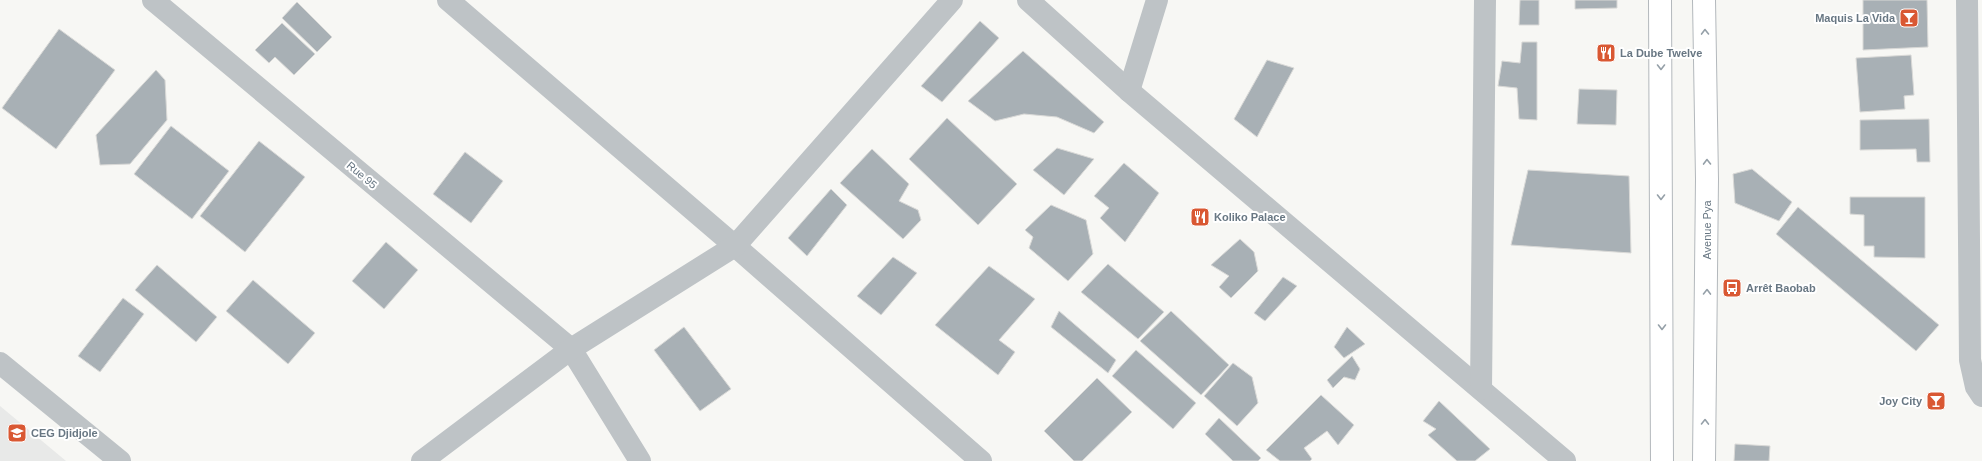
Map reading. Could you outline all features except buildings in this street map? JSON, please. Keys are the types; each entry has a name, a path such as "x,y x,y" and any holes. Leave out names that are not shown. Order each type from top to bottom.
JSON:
{"main road":[{"path":"1660,0 1662,461"},
{"name":"Avenue Pya","path":"1704,0 1707,179 1704,461"}],"street":[{"name":"Rue 95","path":"153,0 571,349 640,461"},
{"path":"448,0 735,246 981,461"},
{"path":"422,461 571,349 735,246 952,0"},
{"path":"1028,0 1129,91 1565,461"},
{"path":"1129,91 1157,0"},
{"path":"1481,389 1485,0"},
{"path":"1967,0 1970,360 1976,388 1982,396"},
{"path":"0,362 120,461"}],"shaded area":[{"name":"CEG Djidjole","path":"0,406 66,461 0,461"}],"place":[{"name":"Maquis La Vida","path":"1909,18"},
{"name":"La Dube Twelve","path":"1606,53"},
{"name":"Koliko Palace","path":"1200,217"},
{"name":"Arrêt Baobab","path":"1732,288"},
{"name":"Joy City","path":"1936,401"},
{"name":"CEG Djidjole","path":"17,433"}]}
